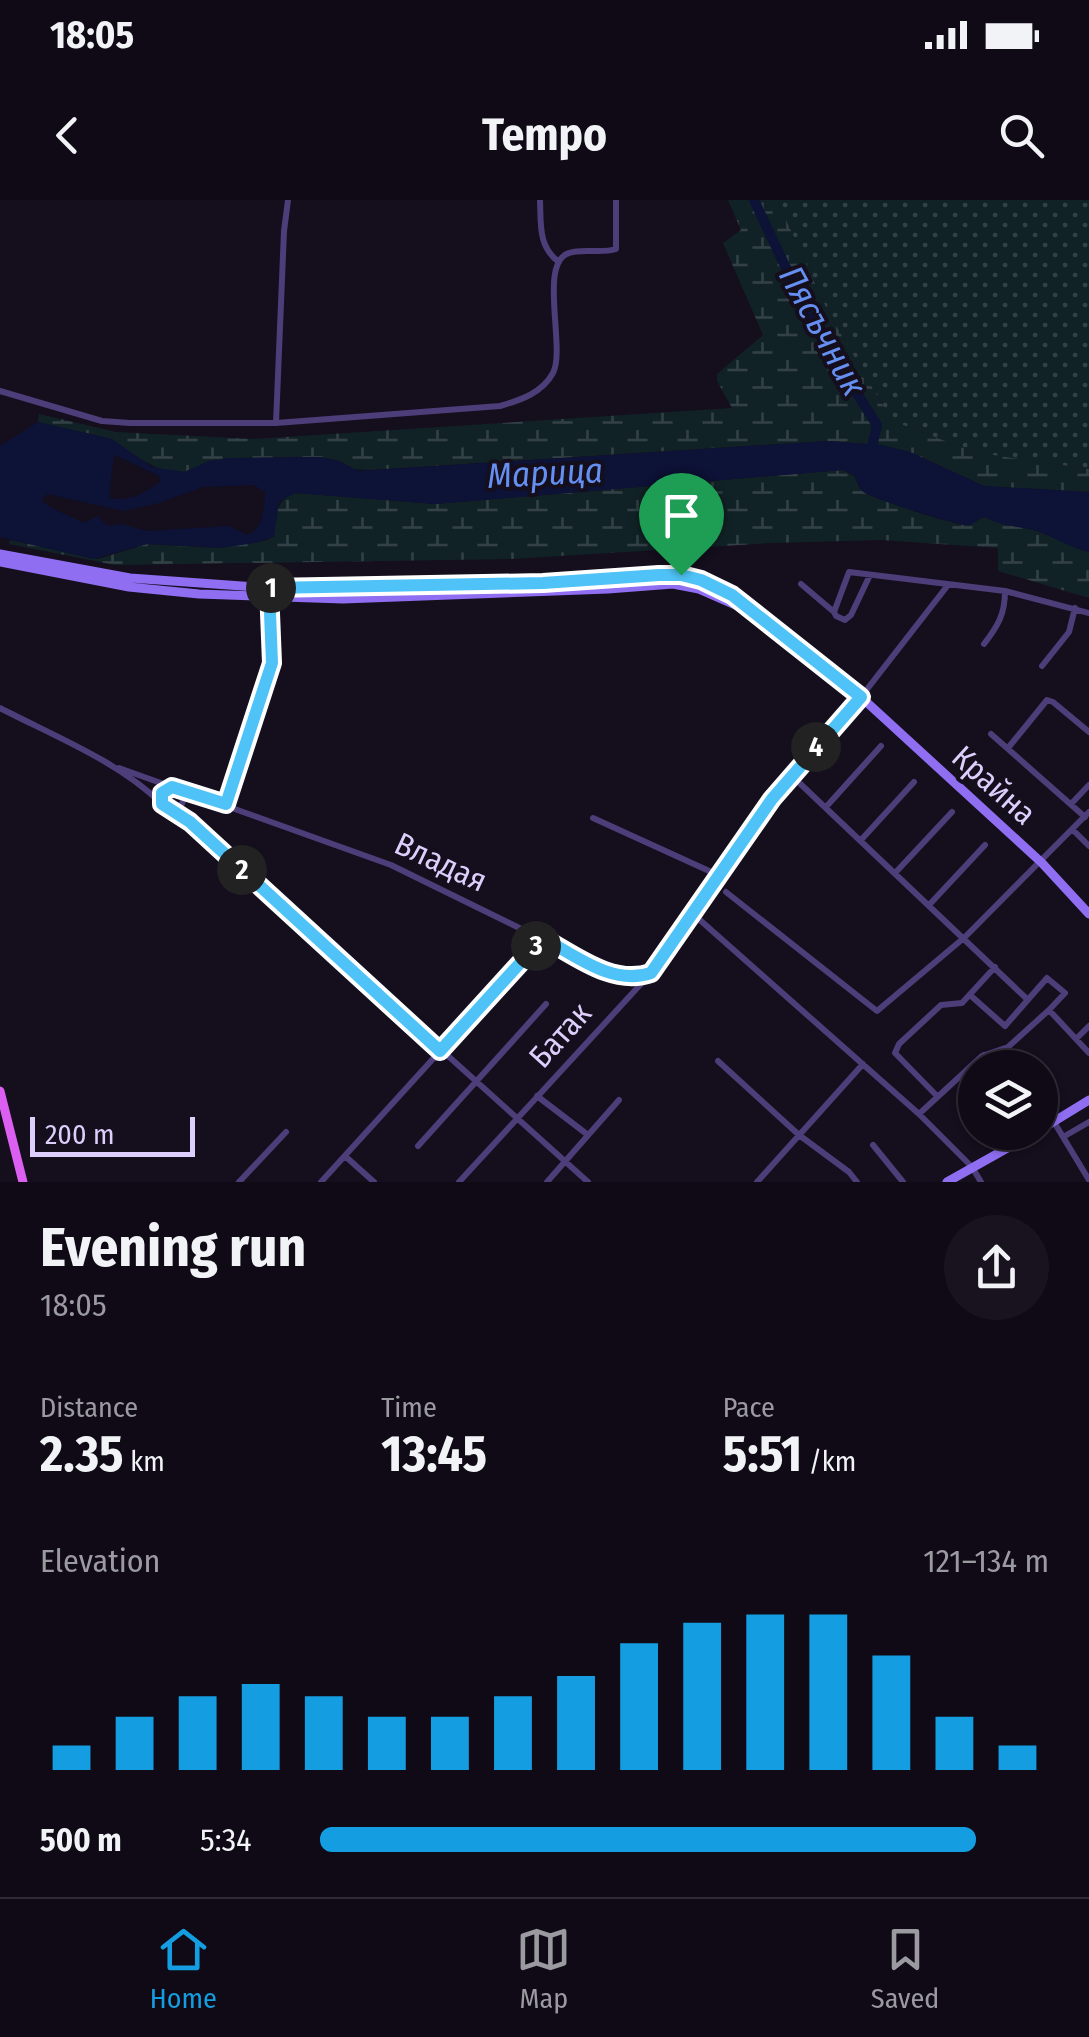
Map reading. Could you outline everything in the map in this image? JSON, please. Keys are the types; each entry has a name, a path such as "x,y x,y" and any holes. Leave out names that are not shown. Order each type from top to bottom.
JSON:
{"main road":[{"path":"0,1091 24,1182"}],"street":[{"path":"276,423 288,200"},
{"path":"540,200 544,244 560,262"},
{"path":"0,391 102,421 276,423 500,406 522,400 545,384 556,368 554,282 560,262 569,253 616,249 616,200"},
{"path":"0,554 130,578 269,593"},
{"path":"0,562 128,587 269,593 681,575 732,595 861,697"},
{"path":"834,612 849,572 1005,591 1089,612"},
{"path":"801,584 841,620 850,615 870,575"},
{"name":"Батак","path":"459,1182 651,973 791,775 861,697 948,585"},
{"path":"984,644 1005,609 1005,591"},
{"path":"226,804 272,663 269,593"},
{"path":"1042,666 1069,632 1075,608"},
{"name":"Крайна","path":"861,697 1042,862 1089,914"},
{"path":"1008,748 1047,700 1089,732"},
{"name":"Владая","path":"0,708 108,765 175,810 588,1182"},
{"path":"726,892 877,1011 965,937 1087,815 991,734"},
{"path":"826,807 881,746"},
{"name":"Владая","path":"108,765 391,865 616,976 634,979 651,973"},
{"path":"791,775 1028,1000"},
{"path":"861,840 914,782"},
{"path":"1071,804 1089,785"},
{"path":"162,804 162,793 176,788 183,803"},
{"path":"175,810 202,797"},
{"path":"896,872 952,812"},
{"path":"592,818 718,875"},
{"path":"1073,830 1089,846"},
{"path":"930,904 985,845"},
{"path":"692,913 919,1114 972,1167 981,1182"},
{"path":"322,1182 543,938"},
{"path":"937,1096 894,1053 942,1005 962,1003 996,968"},
{"path":"970,996 1005,1026 1048,978 1064,993 1008,1047 999,1050"},
{"path":"418,1146 546,1004"},
{"path":"1049,1010 1089,1053"},
{"path":"1076,1039 1089,1026"},
{"path":"718,1061 798,1135 857,1182"},
{"path":"757,1182 863,1064"},
{"path":"919,1114 958,1078"},
{"path":"538,1096 588,1135"},
{"path":"547,1182 619,1100"},
{"path":"1058,1118 1089,1100"},
{"path":"1064,1138 1089,1122"},
{"path":"239,1182 286,1132"},
{"path":"1058,1135 1064,1138 1089,1180"},
{"path":"873,1145 903,1182"},
{"path":"947,1182 1002,1150"},
{"path":"345,1156 374,1182"}],"green space":[{"path":"728,200 777,200 828,312 892,421 977,453 1089,469 1089,492 984,486 910,452 881,445 828,441 369,470 353,469 320,457 230,458 184,472 160,469 112,439 38,422 39,414 116,432 254,439 732,408 717,374 763,335 723,243 741,230"},
{"path":"777,200 1089,200 1089,469 977,453 892,421 828,312"},
{"path":"843,470 854,476 867,494 911,510 965,525 985,517 1042,533 1089,552 1089,598 998,571 998,548 881,540 511,559 115,565 9,544 10,540 98,559 147,544 221,548 268,540 279,506 295,493 436,504"}],"water":[{"name":"Марица","path":"38,422 112,439 152,467 185,472 209,461 230,458 320,457 358,471 828,441 881,445 910,452 984,486 1089,492 1089,552 1034,530 985,517 965,525 894,504 861,490 854,475 843,470 436,504 295,493 279,502 274,537 221,548 147,544 93,559 0,537 0,446","holes":["115,455 159,476 161,481 137,496 110,498","254,485 265,492 264,504 260,522 248,535 229,526 147,531 122,524 108,526 97,516 85,523 42,500 47,494 123,511 203,487"]}],"waterway":[{"name":"Пясъчник","path":"754,200 810,319 877,425 870,456"}],"route":[{"path":"681,575 732,595 861,697 772,799 651,973 634,979 616,976 543,938 440,1051 190,822 162,804 162,793 172,787 226,804 272,663 269,588 543,583 681,575"}]}
